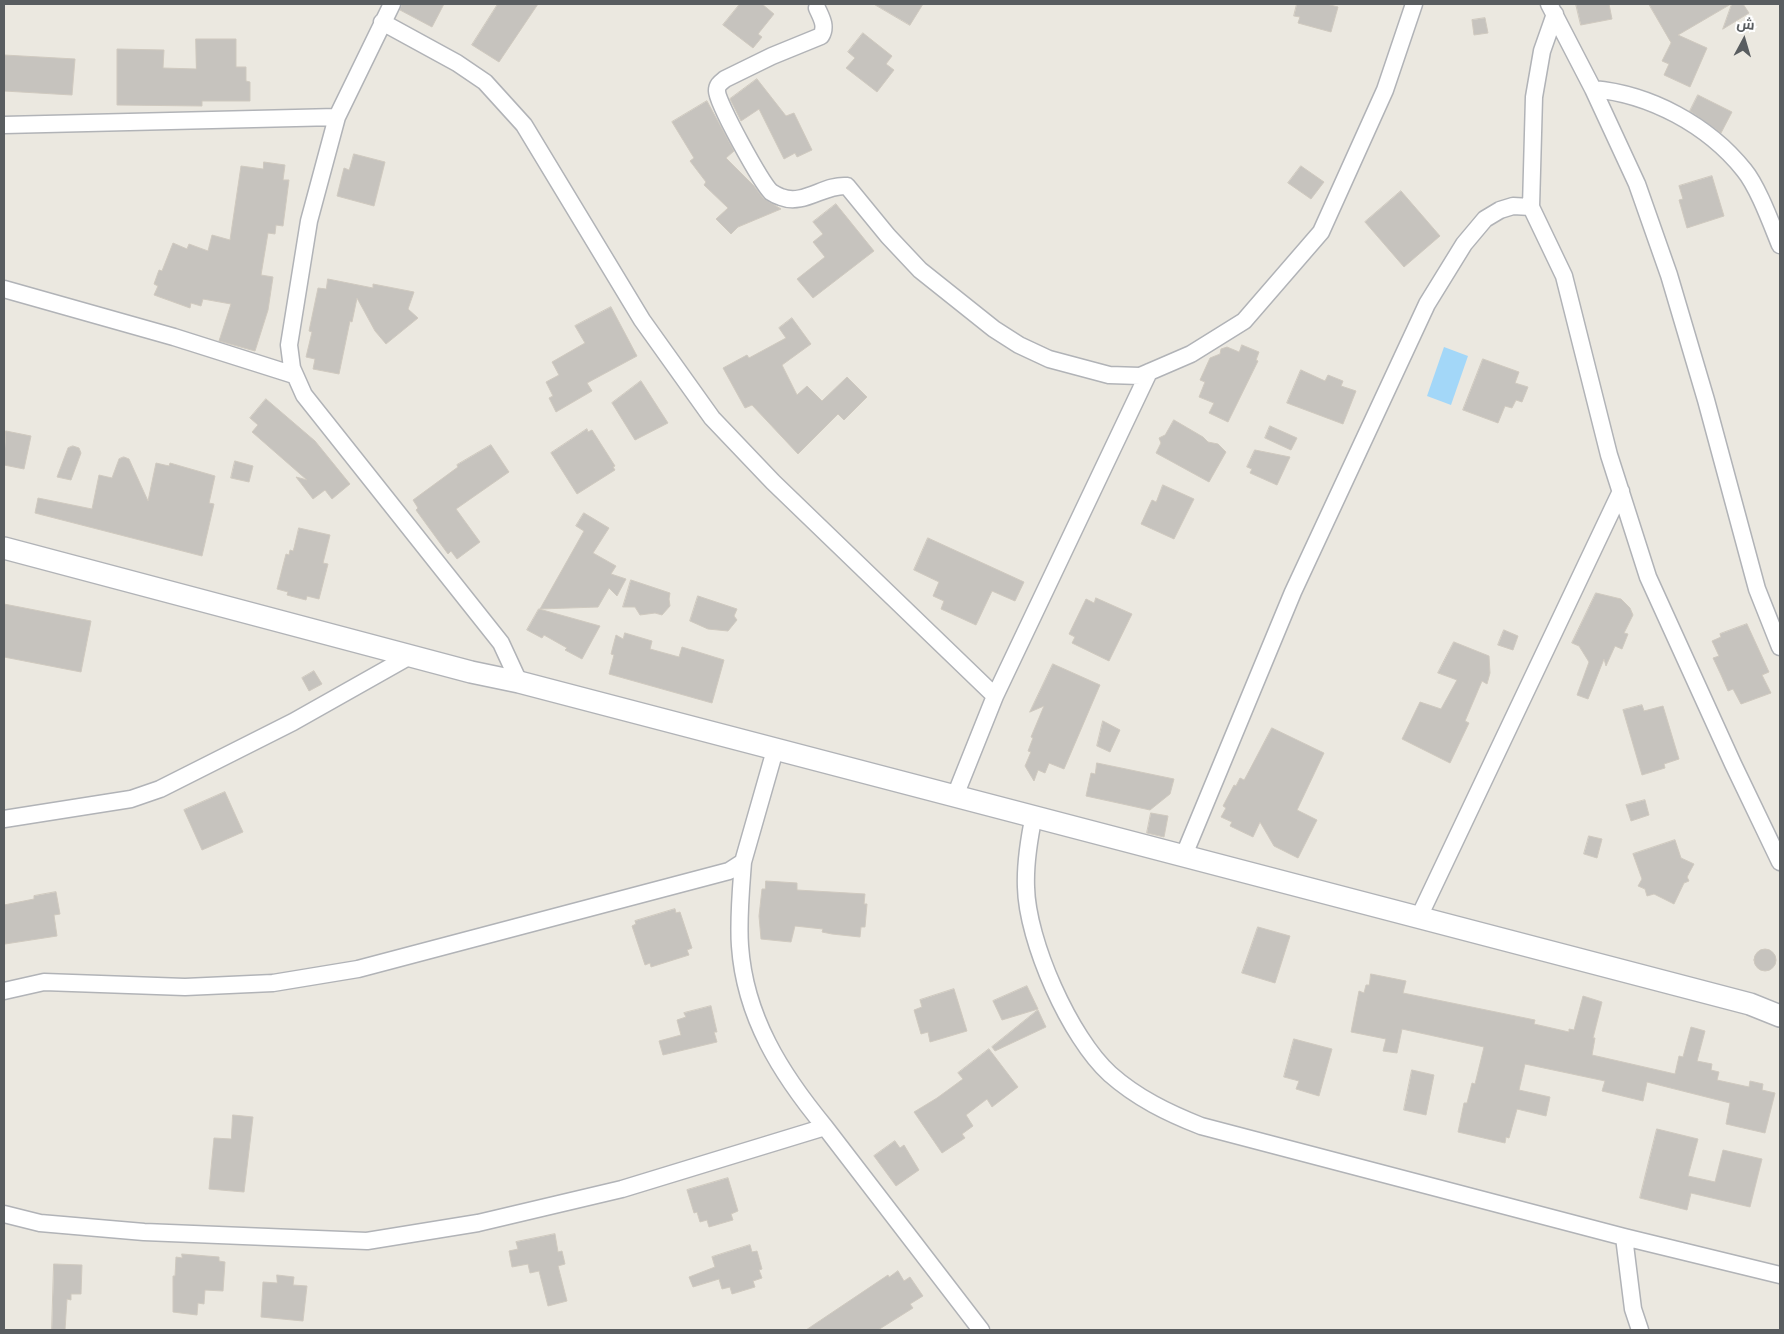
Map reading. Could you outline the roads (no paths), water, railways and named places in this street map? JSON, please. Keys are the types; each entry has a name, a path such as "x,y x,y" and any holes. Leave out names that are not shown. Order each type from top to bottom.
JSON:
{"street":[{"path":"392,4 337,117 308,221 289,345 294,375 304,395 501,643 519,682"},
{"path":"817,8 824,23 824,31 821,36 772,56 725,79 717,88 717,94 730,122 771,191 787,199 805,198 828,188 847,186 888,236 920,270 1019,346 1049,359 1110,375 1140,376 1191,354 1244,321 1322,232 1385,90 1414,4"},
{"path":"1552,9 1638,184 1669,276 1706,400 1757,589 1780,647"},
{"path":"1552,9 1534,97 1531,207 1564,276 1609,455 1648,577 1780,862"},
{"path":"382,22 457,63 485,82 524,125 642,320 712,418 773,482 995,696"},
{"path":"1593,90 1619,92 1646,100 1705,132 1744,170 1780,245"},
{"path":"4,125 337,117"},
{"path":"1184,854 1293,592 1427,304 1464,244 1485,219 1500,210 1513,206 1531,207"},
{"path":"4,289 174,337 294,375"},
{"path":"955,796 995,696 1149,372"},
{"path":"1419,917 1620,491"},
{"path":"4,548 410,656 519,682 1184,854 1750,1004 1780,1016"},
{"path":"4,819 122,801 160,789 293,722 410,656"},
{"path":"776,750 743,862 740,946 748,996 763,1036 781,1068 981,1330"},
{"path":"1034,816 1026,862 1026,889 1040,955 1060,1000 1084,1041 1108,1072 1134,1093 1165,1111 1202,1126 1624,1237 1780,1275"},
{"path":"4,991 44,982 185,987 272,983 358,969 729,871 743,862"},
{"path":"4,1214 40,1223 144,1232 303,1240 367,1241 478,1223 622,1189 825,1127"},
{"path":"1624,1237 1633,1309 1640,1330"}],"water":[{"path":"1444,347 1468,356 1451,405 1427,396"}]}
